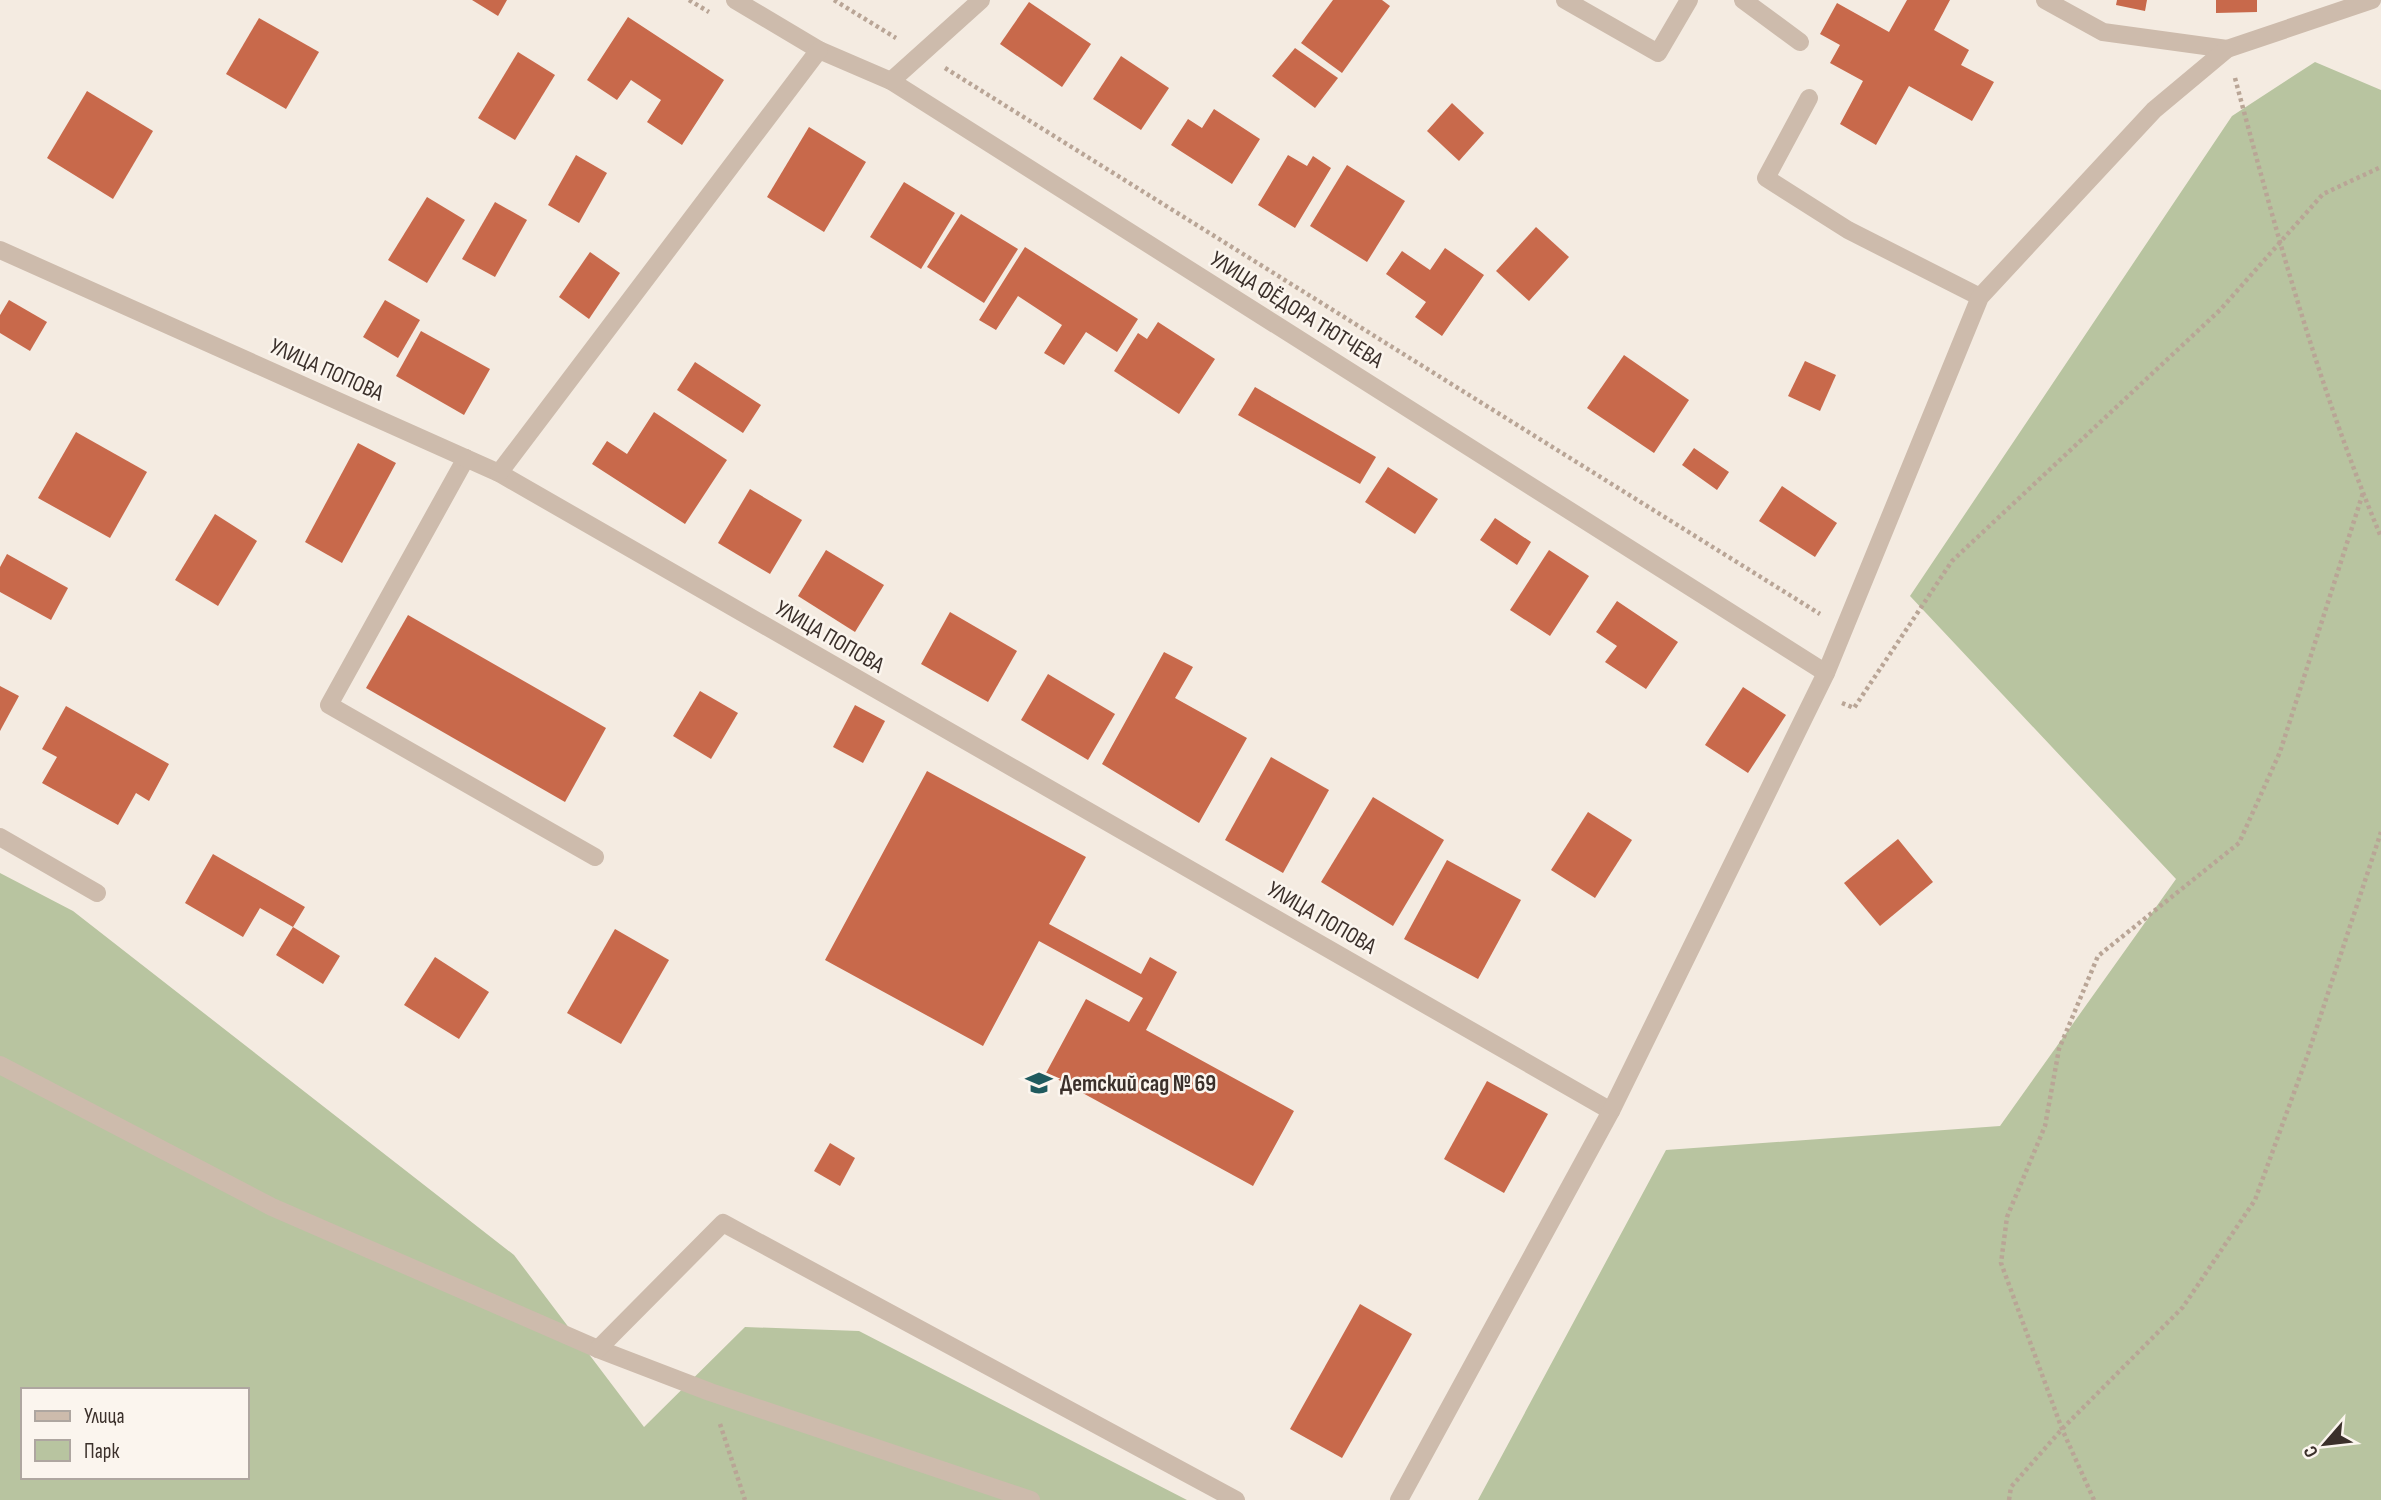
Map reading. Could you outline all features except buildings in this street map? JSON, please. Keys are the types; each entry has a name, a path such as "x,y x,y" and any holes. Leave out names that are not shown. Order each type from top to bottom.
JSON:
{"street":[{"name":"УЛИЦА ФЁДОРА ТЮТЧЕВА","path":"735,0 819,50 891,81 1826,673"},
{"path":"891,81 981,0"},
{"path":"1565,0 1658,53 1689,0"},
{"path":"1742,0 1800,42"},
{"path":"2045,0 2103,32 2227,49"},
{"path":"1399,1500 1611,1111 1826,673 1980,297 2154,110 2227,49 2372,0"},
{"path":"499,473 819,50"},
{"path":"1809,98 1766,178 1848,230 1980,297"},
{"name":"УЛИЦА ПОПОВА","path":"0,250 499,473 1611,1111"},
{"path":"466,458 329,705 595,857"},
{"path":"0,837 97,893"},
{"path":"0,1065 272,1207 598,1349 710,1392 1031,1500"},
{"path":"598,1349 723,1223 1236,1500"}],"path":[{"path":"834,0 1827,619 1805,659"},
{"path":"2227,49 2279,243 2363,493 2381,537"},
{"path":"1816,692 1854,708 1952,561 2220,310 2323,194 2381,167"},
{"path":"2094,1500 2062,1429 2001,1263 2007,1217 2045,1126 2059,1049 2098,956 2239,843 2280,752 2363,493"},
{"path":"2009,1500 2011,1487 2062,1429 2183,1307 2255,1200 2308,1054 2381,832"},
{"path":"710,1392 745,1500"}],"green space":[{"path":"2315,62 2381,90 2381,1500 1478,1500 1666,1150 2000,1126 2176,879 1910,596 2232,116"},
{"path":"0,873 73,911 514,1255 644,1427 745,1327 859,1331 1187,1500 0,1500"}],"place":[{"name":"Детский сад № 69","path":"1039,1083"}]}
